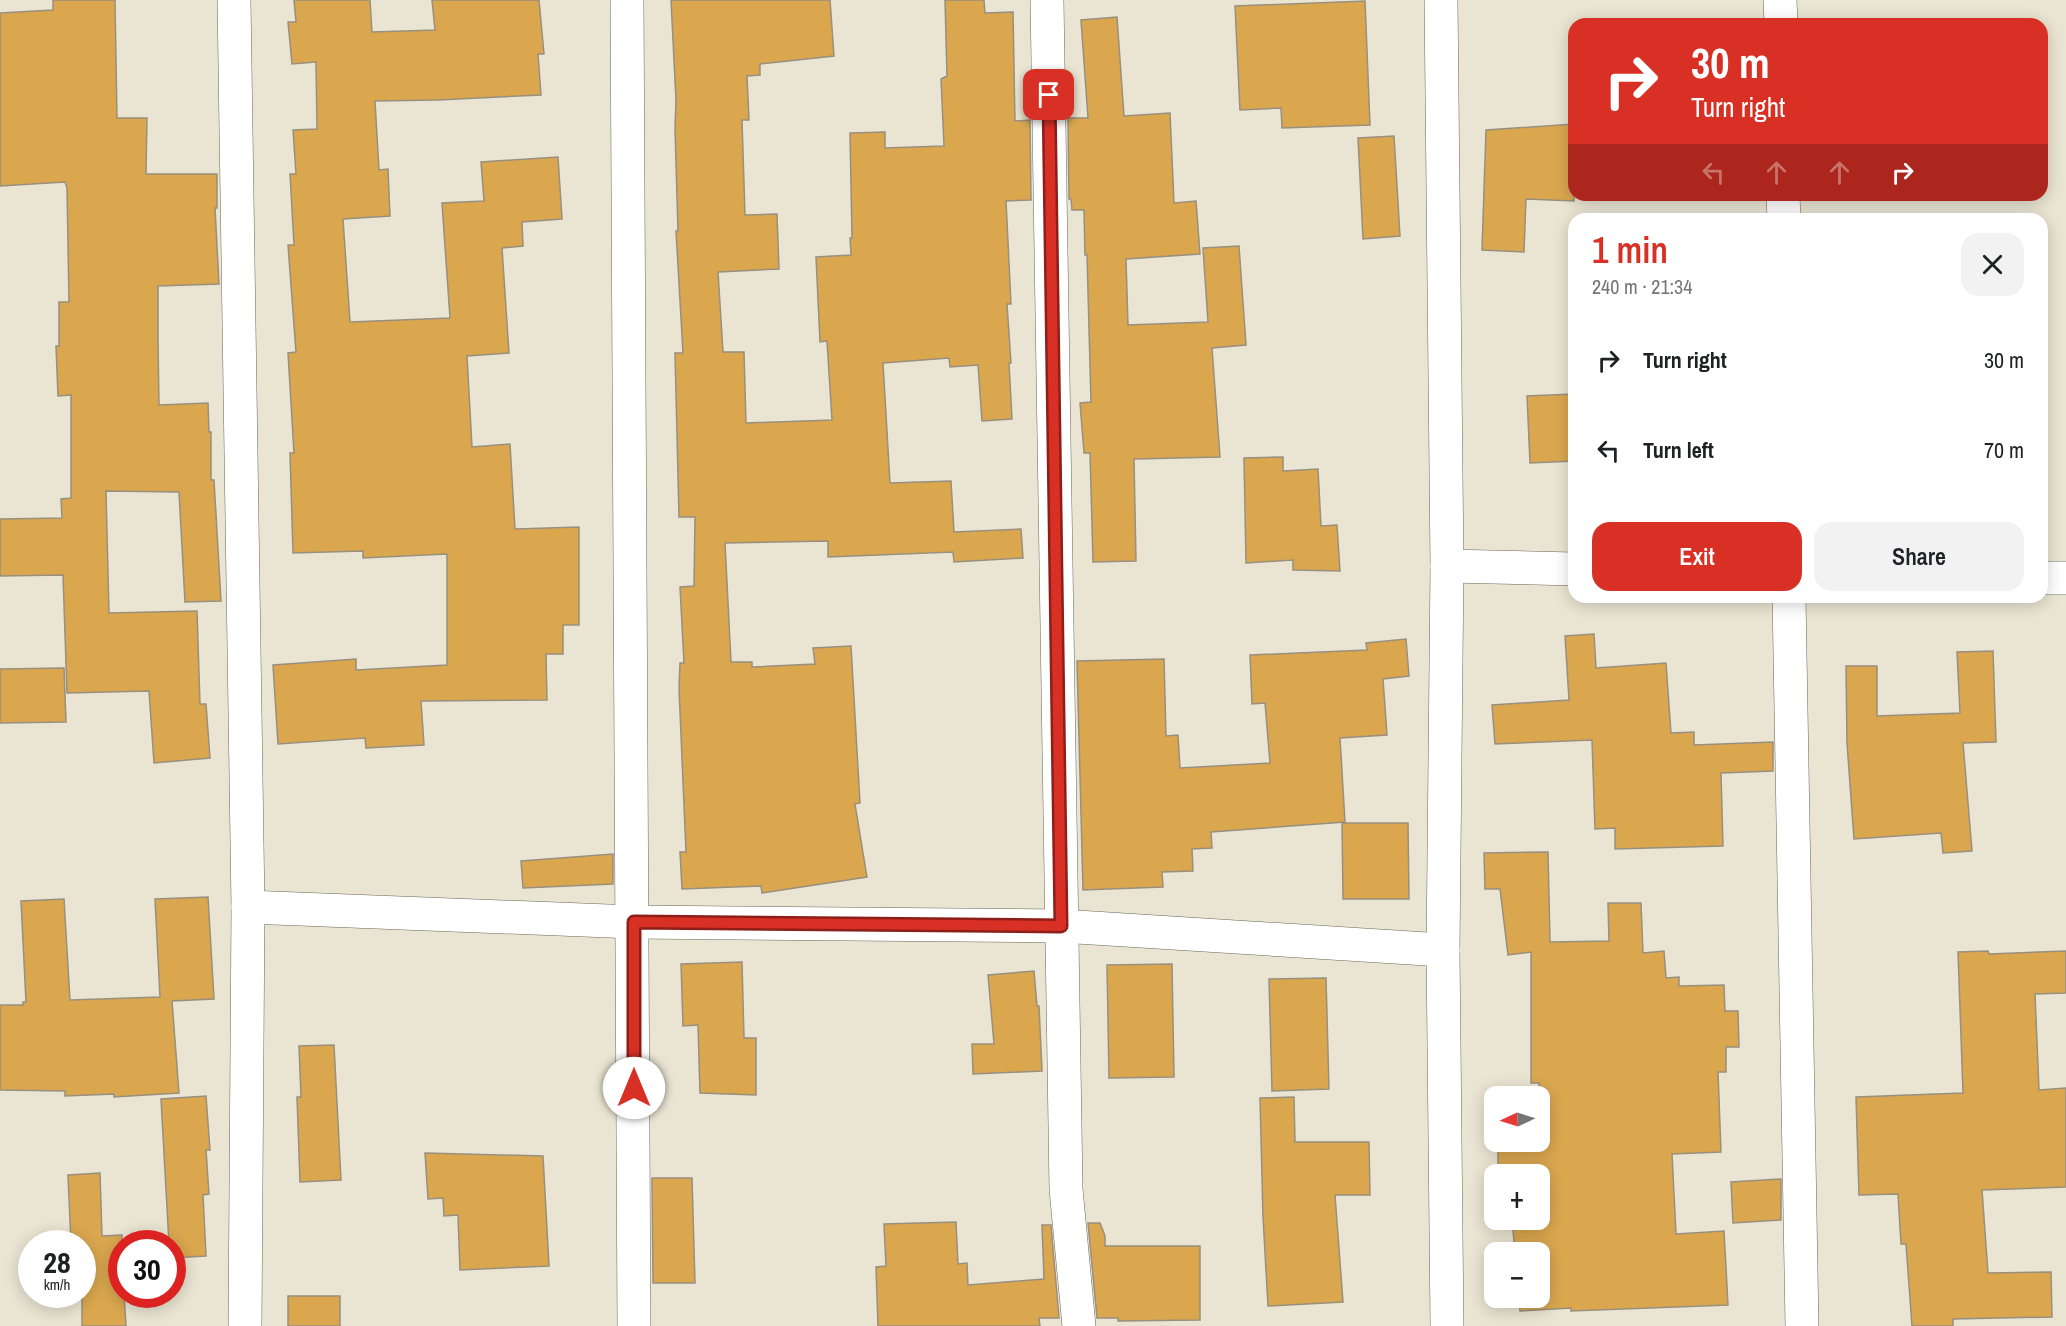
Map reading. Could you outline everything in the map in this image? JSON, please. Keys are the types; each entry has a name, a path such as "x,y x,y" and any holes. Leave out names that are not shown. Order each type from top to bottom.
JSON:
{"street":[{"path":"234,0 248,907 245,1326"},
{"path":"627,0 634,922 634,1326"},
{"path":"1047,0 1066,1189 1079,1326"},
{"path":"1441,0 1448,566 1443,950 1447,1326"},
{"path":"1780,0 1781,18"},
{"path":"1448,566 1568,569"},
{"path":"2048,578 2066,578"},
{"path":"1789,603 1802,1326"},
{"path":"248,907 634,922 1061,926 1443,950"}],"building":[{"path":"53,0 115,0 117,118 147,118 146,174 217,174 217,208 215,208 219,284 158,286 158,340 159,405 208,403 209,432 211,432 211,480 214,480 221,601 185,602 179,492 106,491 109,613 197,611 200,704 206,704 210,758 154,763 149,691 67,693 63,575 0,576 0,519 62,518 61,499 71,498 71,395 58,396 56,346 59,346 59,302 69,302 67,188 65,182 0,186 0,13 53,10"},
{"path":"294,0 370,0 372,32 435,30 432,0 539,0 544,54 538,54 541,95 375,101 379,170 388,169 390,216 343,219 350,322 450,318 442,203 484,201 481,162 558,157 562,219 522,222 523,246 502,248 509,353 467,356 472,447 510,444 515,529 579,527 579,625 563,625 563,654 546,654 547,700 421,701 424,745 366,748 365,738 278,744 273,665 356,659 356,670 447,665 447,554 363,558 363,551 293,553 290,453 294,453 288,353 296,352 288,245 294,245 290,174 296,174 293,130 317,129 316,62 292,64 288,22 296,22"},
{"path":"671,0 830,0 834,56 760,64 760,75 747,76 749,120 742,120 745,215 777,214 779,269 718,272 723,352 744,352 746,423 832,420 827,341 820,342 816,257 851,255 850,133 885,132 885,148 944,146 941,79 947,76 945,0 984,0 985,13 1013,12 1015,121 1030,120 1031,200 1006,201 1011,304 1007,304 1012,419 982,421 978,365 950,367 949,358 883,363 890,483 951,481 954,532 1021,529 1023,558 954,562 953,552 828,557 828,541 725,543 731,662 752,662 752,667 815,664 813,648 851,646 860,803 855,804 867,877 762,893 761,886 682,889 680,852 686,852 679,688 680,663 684,663 680,587 694,586 695,517 679,517 675,353 683,353 676,231 678,231 676,100"},
{"path":"1365,1 1370,125 1282,128 1281,108 1240,110 1235,6"},
{"path":"1117,17 1124,116 1170,113 1174,203 1196,201 1200,254 1126,259 1128,325 1208,322 1203,248 1239,246 1246,345 1212,348 1220,457 1134,459 1136,561 1093,562 1090,453 1084,453 1080,403 1091,402 1087,255 1085,255 1084,210 1072,210 1071,199 1069,199 1068,118 1088,118 1081,20"},
{"path":"1568,124 1568,201 1526,199 1524,252 1482,250 1486,130"},
{"path":"1394,136 1400,236 1363,239 1358,138"},
{"path":"1568,394 1568,461 1530,463 1527,396"},
{"path":"1283,457 1283,471 1318,469 1321,526 1337,525 1340,571 1293,570 1293,560 1246,563 1244,458"},
{"path":"1594,634 1596,668 1666,663 1671,733 1694,732 1694,745 1773,742 1773,771 1721,773 1723,846 1615,849 1615,828 1595,829 1592,740 1495,744 1492,705 1569,700 1565,636"},
{"path":"1406,639 1409,676 1383,679 1387,735 1340,738 1345,822 1211,832 1212,848 1192,849 1193,871 1162,872 1163,887 1083,890 1077,661 1164,659 1166,736 1178,735 1180,768 1270,763 1265,703 1252,704 1250,655 1367,650 1366,643"},
{"path":"1993,651 1996,742 1963,743 1972,851 1943,853 1941,833 1854,839 1847,743 1846,666 1877,666 1877,716 1960,713 1957,652"},
{"path":"64,668 66,722 0,723 0,669"},
{"path":"1342,823 1408,823 1409,899 1343,899"},
{"path":"1548,852 1550,942 1609,941 1608,903 1641,903 1643,953 1664,951 1666,978 1679,977 1679,986 1724,985 1725,1011 1738,1011 1739,1047 1726,1047 1726,1072 1718,1072 1721,1152 1672,1154 1676,1234 1724,1231 1728,1305 1520,1311 1520,1308 1550,1308 1550,1242 1514,1242 1513,1230 1550,1230 1550,1164 1498,1164 1498,1152 1550,1152 1550,1086 1531,1083 1531,952 1508,955 1500,889 1485,889 1484,853"},
{"path":"613,854 613,884 523,888 521,861"},
{"path":"208,897 214,999 172,1001 179,1093 114,1097 114,1094 65,1096 65,1091 0,1090 0,1005 23,1005 23,1002 26,1002 21,901 64,899 70,1000 160,997 155,899"},
{"path":"1988,951 1989,954 2066,951 2066,993 2035,994 2039,1090 2066,1088 2066,1187 1982,1190 1988,1273 2051,1272 2052,1317 1953,1319 1953,1326 1912,1326 1906,1244 1901,1244 1898,1194 1859,1195 1856,1097 1963,1093 1958,952"},
{"path":"742,962 744,1038 756,1038 756,1095 700,1093 698,1025 683,1026 681,964"},
{"path":"1172,964 1174,1077 1109,1078 1107,965"},
{"path":"1034,971 1037,1006 1039,1006 1042,1071 973,1074 972,1044 994,1044 988,975"},
{"path":"1326,978 1329,1089 1272,1091 1269,979"},
{"path":"334,1045 341,1180 300,1182 297,1097 301,1097 299,1046"},
{"path":"206,1096 210,1150 206,1150 209,1194 203,1195 206,1256 186,1257 186,1230 168,1230 161,1099"},
{"path":"1294,1097 1295,1142 1369,1142 1370,1195 1335,1195 1343,1302 1268,1306 1260,1098"},
{"path":"425,1153 543,1156 549,1266 460,1270 458,1215 444,1216 443,1198 428,1199"},
{"path":"100,1173 102,1236 108,1236 108,1308 125,1308 126,1326 82,1326 82,1308 96,1308 96,1230 70,1230 68,1175"},
{"path":"652,1178 692,1178 695,1283 653,1283"},
{"path":"1781,1179 1781,1220 1733,1223 1731,1182"},
{"path":"956,1222 958,1264 967,1263 968,1285 1044,1279 1042,1225 1051,1225 1059,1318 1039,1318 1040,1326 878,1326 876,1267 886,1266 884,1224"},
{"path":"1088,1223 1100,1223 1105,1236 1105,1246 1200,1246 1200,1320 1118,1321 1118,1318 1097,1318"},
{"path":"288,1296 340,1296 340,1326 288,1326"}],"route":[{"path":"634,1088 634,922 1061,926 1049,95"}]}
